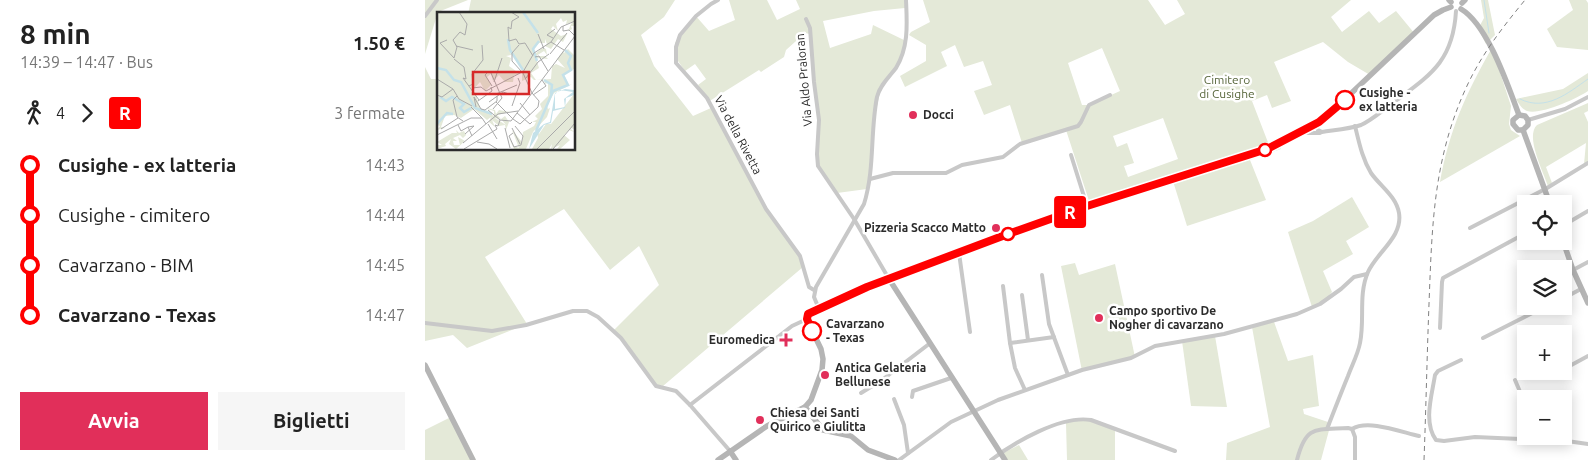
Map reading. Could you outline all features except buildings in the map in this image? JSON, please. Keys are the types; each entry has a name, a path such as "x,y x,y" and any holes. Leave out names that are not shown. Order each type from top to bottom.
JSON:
{"street":[{"path":"425,16 437,0"},
{"name":"Via della Rivetta","path":"718,0 696,16 680,35 676,47 677,63 707,98 766,210 800,256 809,286 815,290 814,297 819,309"},
{"path":"815,290 863,204 870,179 873,129 878,95 880,88 896,66 905,46 907,30 906,0"},
{"path":"1457,4 1476,23 1489,44 1519,115"},
{"path":"718,460 767,426 805,407 813,396 823,364 821,349 807,319 808,314 867,287 1008,234 1087,206 1267,149 1300,134 1324,119 1356,91 1434,15 1457,4"},
{"path":"1300,134 1315,134 1355,126 1368,121 1436,68 1445,57 1449,46 1455,27 1457,4"},
{"name":"Via Aldo Praloran","path":"806,19 810,28 819,124 817,162 820,170 854,219 889,279"},
{"path":"870,179 893,172 946,173 962,165 1003,157 1022,144 1078,126 1089,105 1110,95"},
{"path":"1528,120 1565,109 1588,97"},
{"path":"1523,130 1515,129 1513,120 1519,115 1525,116 1528,120"},
{"path":"1523,130 1528,125 1528,120"},
{"path":"1315,125 1319,131 1324,131"},
{"path":"1327,429 1359,348 1362,295 1367,274 1397,230 1399,222 1399,214 1393,198 1372,175 1365,162 1355,126"},
{"path":"1523,130 1547,195"},
{"path":"1071,155 1087,206"},
{"path":"1470,228 1545,190 1588,163"},
{"path":"1572,220 1588,211"},
{"path":"1441,328 1443,278 1517,238"},
{"path":"1566,250 1588,303"},
{"path":"959,253 969,332"},
{"path":"1573,270 1588,262"},
{"path":"805,407 823,430 847,434 868,450 897,460 951,422 973,410 1069,375 1131,358 1155,346 1224,334 1297,314 1320,304 1354,277 1367,274"},
{"path":"1043,275 1049,324 1069,375"},
{"path":"889,279 1005,460"},
{"path":"1003,286 1015,368 1025,390"},
{"path":"1572,294 1581,289"},
{"path":"1021,295 1028,340"},
{"path":"425,323 492,331 526,325 567,313 587,311 598,317 618,335 656,386 676,391 736,460"},
{"path":"1483,338 1528,315"},
{"path":"689,405 792,326 807,319"},
{"path":"1010,343 1054,337"},
{"path":"861,393 882,380 929,344"},
{"path":"1572,365 1588,356"},
{"path":"1461,360 1438,371 1435,375 1430,412 1430,423 1435,439 1445,441 1475,437 1517,438"},
{"path":"425,365 473,460"},
{"path":"912,397 913,390 951,378"},
{"path":"1515,380 1519,390"},
{"path":"894,399 904,426 908,453"},
{"path":"991,460 1051,426 1076,419 1091,420 1175,451"},
{"path":"1352,430 1358,426 1378,426 1419,436"},
{"path":"1297,460 1304,439 1314,430 1348,428 1352,430 1355,437 1355,460"},
{"path":"1572,442 1588,444"}],"green space":[{"path":"425,0 468,0 437,12 425,54"},
{"path":"471,0 675,0 664,17 641,35 654,66 693,116 711,108 768,213 801,259 803,267 663,386 657,385 614,330 659,285 639,246 610,270 564,209 485,257 527,324 467,348 453,335 425,341 425,67 431,79 437,79 437,150 575,150 575,12 468,12"},
{"path":"729,0 767,0 777,20 800,9 796,0 908,0 905,8 874,11 823,21 830,48 871,34 873,25 906,41 897,64 880,91 867,189 837,193 817,162 818,121 810,34 805,33 786,50 784,57 761,72 759,70 708,102 698,85 706,79 695,64 685,71 678,61 675,43 695,15 709,31 735,20"},
{"name":"Cimitero di Cusighe","path":"923,0 1148,0 1165,25 1185,14 1177,0 1351,0 1331,17 1342,32 1369,11 1379,23 1396,11 1415,34 1370,75 1348,62 1323,42 1274,62 1291,101 1272,108 1267,95 1252,101 1269,145 1277,141 1281,149 1250,160 1266,200 1187,226 1172,178 1091,207 1066,130 1022,143 1010,105 984,115 974,91 992,85 983,61 964,67 955,45 941,52 947,66 905,87 900,76 926,61 926,45 909,35 930,22","holes":["1102,48 1120,91 1089,105 1082,105 1068,63","1163,118 1178,159 1128,177 1124,166 1134,163 1127,143 1117,147 1113,136"]},
{"path":"1481,0 1488,0 1495,35 1486,44 1478,29 1484,18"},
{"path":"1569,0 1586,0 1588,3 1588,50 1557,47 1547,29 1573,10"},
{"path":"1492,48 1511,106 1509,124 1511,130 1520,136 1440,182 1448,146 1466,97"},
{"path":"1588,73 1588,91 1558,106 1541,111 1527,111 1522,108 1516,99 1563,89"},
{"path":"1588,103 1588,111 1584,113 1588,122 1588,162 1584,164 1586,143 1546,167 1552,183 1548,186 1536,154 1533,137 1534,130 1537,125"},
{"path":"1352,197 1369,227 1346,241 1353,254 1323,271 1332,292 1322,304 1312,307 1288,232 1313,221"},
{"name":"Campo sportivo De Nogher di cavarzano","path":"1075,263 1079,275 1115,264 1135,357 1082,371 1061,266"},
{"path":"1273,319 1288,361 1313,355 1319,406 1303,409 1304,414 1331,423 1321,460 1226,460 1227,443 1270,427 1252,327"},
{"path":"1215,336 1227,407 1191,406 1182,341"},
{"path":"453,416 476,460 425,460 425,430"},
{"path":"1099,421 1115,428 1115,460 1067,460 1066,423"},
{"path":"1019,445 1028,460 1006,460 1003,453"}],"waterway":[{"path":"1484,0 1489,33"},
{"path":"1520,99 1539,103 1548,102 1565,95 1588,79"}],"railway":[{"path":"1424,460 1431,248 1436,194 1441,168 1455,115 1466,88 1478,64 1525,0"}],"bus line":[{"name":"R","path":"812,331 807,319 808,314 836,300 1087,206 1267,149 1300,134 1324,119 1345,100"}],"place":[{"name":"Cusighe - ex latteria","path":"1345,100"},
{"name":"Docci","path":"913,115"},
{"name":"Pizzeria Scacco Matto","path":"996,228"},
{"name":"Campo sportivo De Nogher di cavarzano","path":"1099,318"},
{"name":"Cavarzano - Texas","path":"812,331"},
{"name":"Euromedica","path":"786,340"},
{"name":"Antica Gelateria Bellunese","path":"825,375"},
{"name":"Chiesa dei Santi Quirico e Giulitta","path":"760,420"}]}
